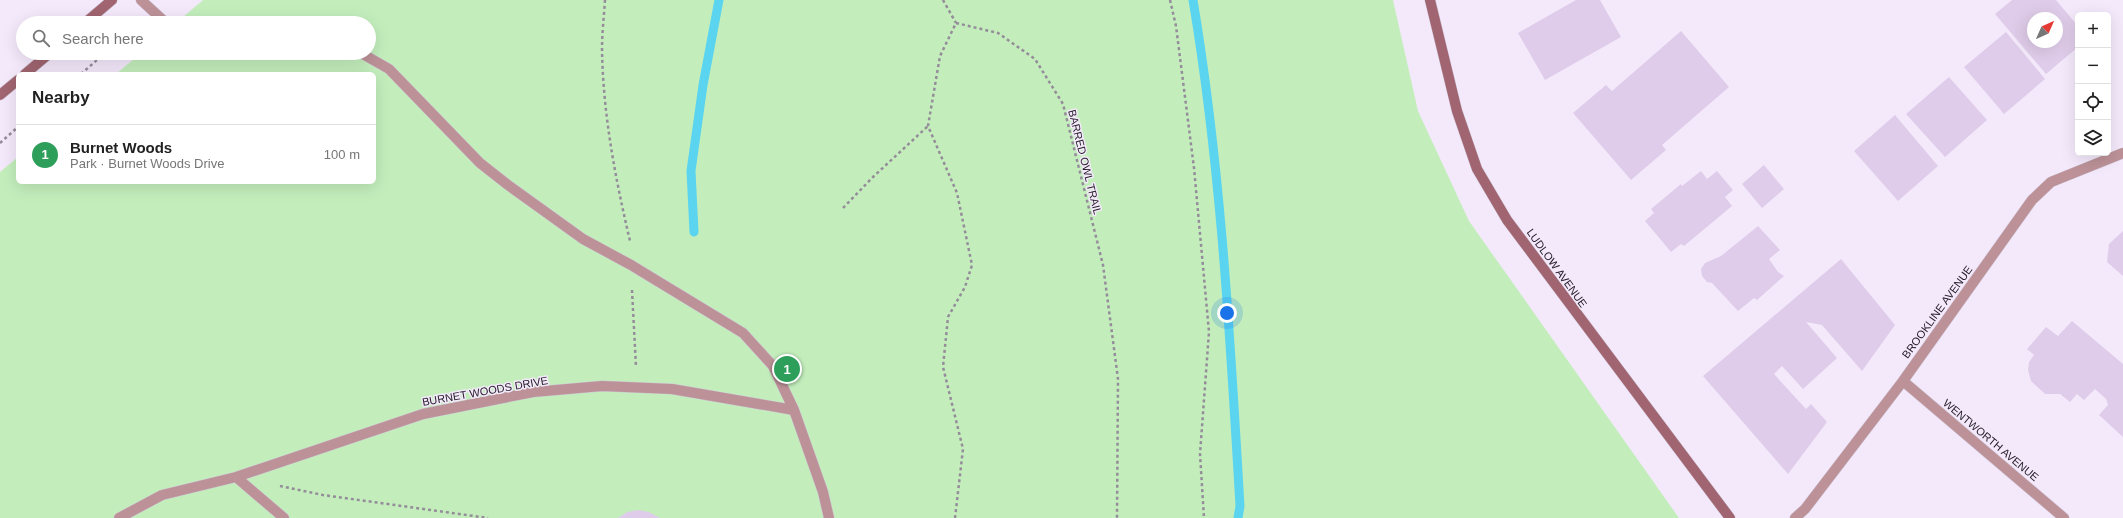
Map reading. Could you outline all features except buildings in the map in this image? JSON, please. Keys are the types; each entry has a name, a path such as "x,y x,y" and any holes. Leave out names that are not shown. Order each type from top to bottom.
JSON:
{"street":[{"path":"93,16 112,0"},
{"path":"141,0 158,16"},
{"name":"LUDLOW AVENUE","path":"1430,0 1457,111 1481,176 1507,220 1730,518"},
{"path":"27,72 42,60"},
{"path":"373,60 389,70 480,163 508,185 583,239 631,265 742,333 773,366 794,410 823,492 828,518"},
{"path":"0,96 16,82"},
{"name":"BROOKLINE AVENUE","path":"1795,518 1805,509 1903,381 2032,200 2051,182 2123,153"},
{"name":"WENTWORTH AVENUE","path":"1903,381 2064,518"},
{"name":"BURNET WOODS DRIVE","path":"119,518 162,495 236,477 423,414 532,392 602,386 672,389 794,410"},
{"path":"236,477 284,518"}],"path":[{"path":"605,0 602,48 606,114 616,180 631,245 637,388"},
{"path":"943,0 956,23 940,56 928,126 957,193 972,265 965,287 948,317 943,367 963,449 955,518"},
{"path":"1170,0 1176,26 1193,160 1209,332 1200,454 1204,518"},
{"name":"BARRED OWL TRAIL","path":"956,23 998,33 1035,59 1063,104 1103,265 1118,379 1118,518"},
{"path":"83,72 98,60"},
{"path":"843,208 873,177 928,126"},
{"path":"0,142 16,129"},
{"path":"272,484 323,495 488,518"}],"green space":[{"path":"203,0 1393,0 1418,111 1469,221 1679,518 0,518 0,172 16,159 16,184 376,184 376,72 118,72 133,60 376,60 376,16 184,16"}],"waterway":[{"path":"694,232 691,171 703,85 719,0"},
{"path":"1193,0 1203,63 1218,189 1240,506 1238,518"}],"place":[{"name":"Burnet Woods","path":"787,369"}]}
